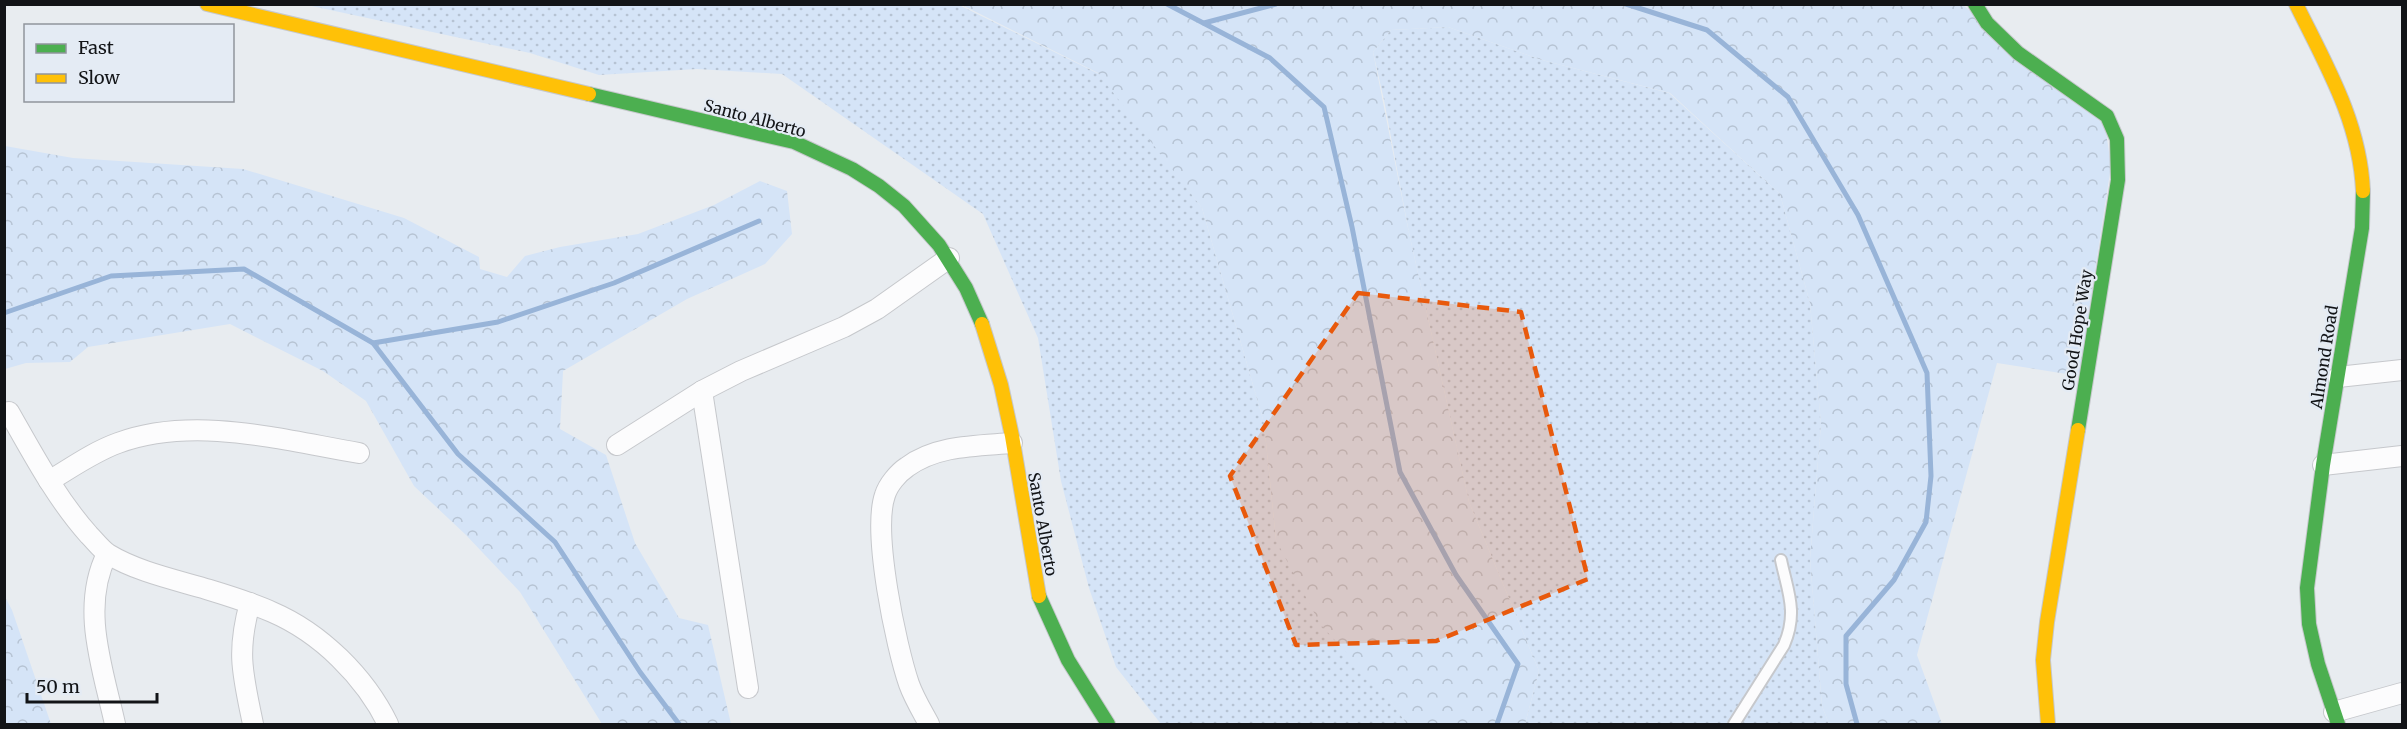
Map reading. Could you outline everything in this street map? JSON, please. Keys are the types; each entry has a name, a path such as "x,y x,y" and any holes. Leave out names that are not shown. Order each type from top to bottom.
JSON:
{"street":[{"name":"Santo Alberto","path":"207,4 794,142 828,157 877,185 904,207 949,258 983,322 1000,376 1037,590 1049,622 1074,674 1108,724"},
{"name":"Good Hope Way","path":"1975,4 1993,31 2107,116 2120,149 2113,214 2047,622 2043,660 2048,724"},
{"name":"Almond Road","path":"2296,4 2343,101 2360,157 2364,190 2362,228 2323,465 2307,588 2311,634 2318,664 2336,718"},
{"path":"617,445 702,391 741,371 844,327 877,309 949,258"},
{"path":"2337,377 2403,370"},
{"path":"702,391 748,688"},
{"path":"9,412 49,481 80,524 107,554 274,613 329,650 356,675 388,724"},
{"path":"49,481 95,453 117,443 151,434 185,431 235,433 359,453"},
{"path":"929,724 909,685 901,658 884,567 881,525 885,496 892,483 905,468 924,456 953,448 1012,443"},
{"path":"2323,465 2403,456"},
{"path":"107,554 98,572 94,594 95,627 115,724"},
{"path":"250,603 241,645 242,670 253,724"},
{"path":"2336,718 2403,693"}],"lane":[{"path":"1734,724 1784,645 1789,633 1792,622 1791,610 1781,560"}],"highlighted area":[{"path":"1358,293 1521,312 1588,579 1436,641 1296,645 1230,476"}],"green space":[{"path":"307,5 959,5 1103,76 1202,208 1264,423 1276,540 1407,724 1161,724 1116,667 1089,588 1061,481 1038,338 983,214 782,74 697,69 599,75 530,53"},
{"path":"962,5 1963,5 2105,125 2111,166 2079,376 1997,363 1917,655 1942,724 1829,724 1822,706 1810,559 1821,424 1810,303 1780,194 1670,93 1542,60 1448,27 1391,30 1373,52 1409,233 1469,502 1539,671 1525,724 1407,724 1388,698 1320,624 1276,540 1264,423 1202,208 1098,73"},
{"path":"1448,27 1542,60 1669,93 1780,194 1810,303 1821,424 1810,559 1822,706 1829,724 1525,724 1539,671 1469,502 1409,233 1373,52 1391,30"},
{"path":"5,146 73,158 243,169 404,218 479,257 480,269 507,277 525,256 560,247 638,234 714,205 760,181 787,191 792,234 765,264 687,299 563,371 560,429 606,455 635,543 679,618 708,625 731,724 602,724 520,592 466,535 414,486 366,401 323,371 230,324 88,347 70,362 26,363 5,369"},
{"path":"4,595 12,610 51,724 5,724"}],"waterway":[{"path":"1167,4 1270,58 1324,107 1352,227 1400,472 1456,575 1518,664 1497,724"},
{"path":"1204,23 1276,4"},
{"path":"1626,4 1707,30 1788,97 1858,215 1927,373 1931,476 1926,522 1894,580 1846,636 1846,684 1857,724"},
{"path":"373,343 498,322 614,283 759,221"},
{"path":"4,313 111,276 244,269 373,343 458,454 555,542 640,672 679,724"}],"traffic: fast":[{"path":"1975,4 1987,23 2018,53 2107,116 2117,139 2118,180 2078,430"},
{"path":"589,94 794,142 852,169 879,186 904,206 939,245 966,288 982,324"},
{"path":"2338,724 2318,664 2309,624 2307,588 2323,465 2362,228 2363,191"},
{"path":"1039,596 1068,660 1108,724"}],"traffic: slow":[{"path":"207,4 589,94"},
{"path":"2296,4 2340,94 2355,141 2363,191"},
{"path":"982,324 1001,385 1012,436 1039,596"},
{"path":"2048,724 2043,660 2078,430"}]}
